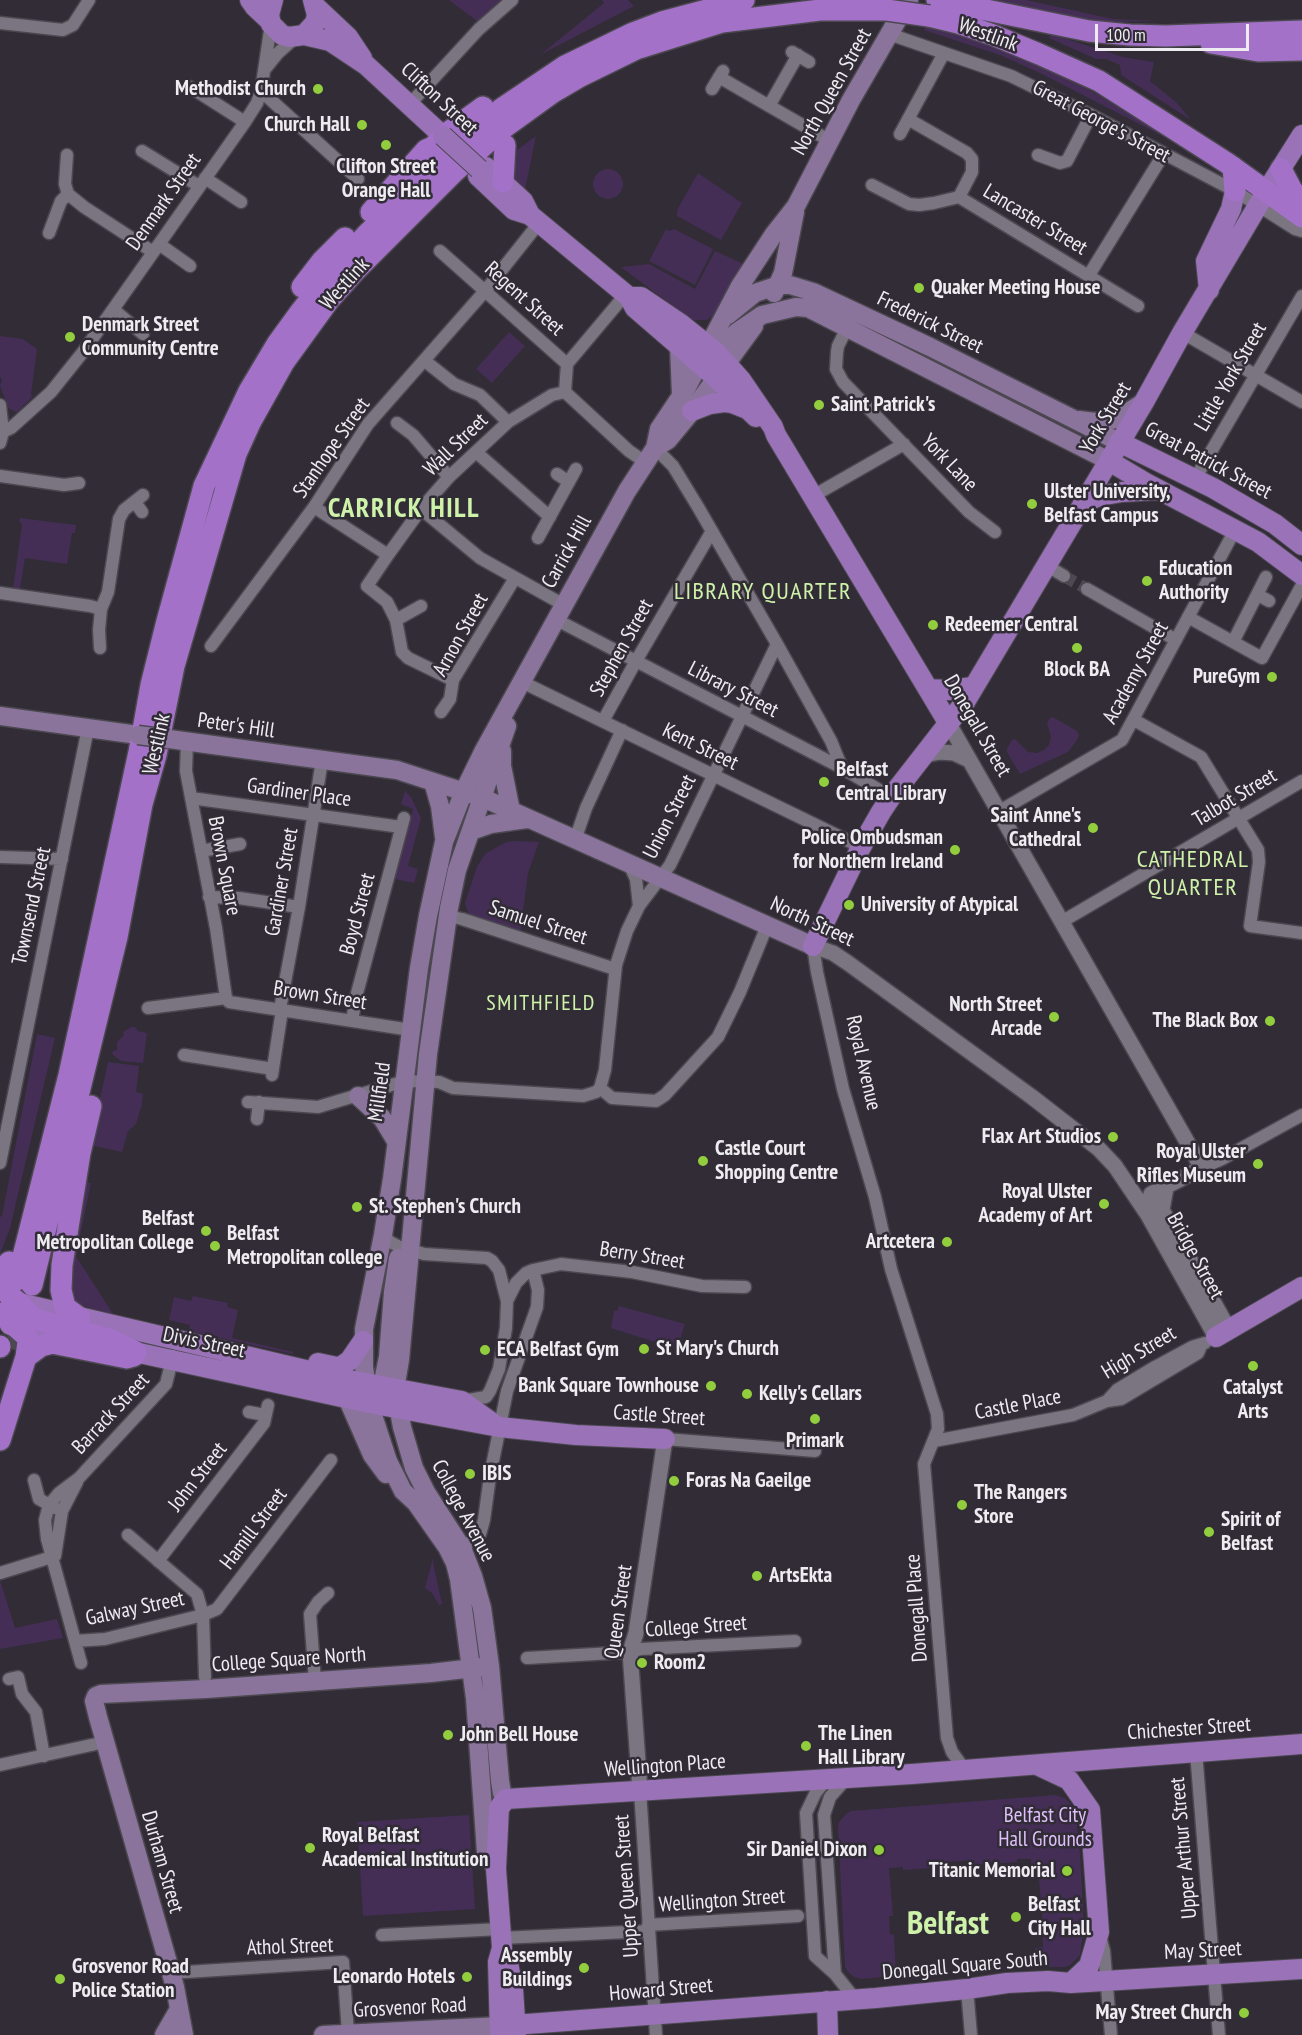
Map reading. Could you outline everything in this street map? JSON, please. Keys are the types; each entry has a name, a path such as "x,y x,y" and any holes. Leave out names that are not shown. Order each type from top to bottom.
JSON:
{"highway":[{"path":"213,491 210,447 218,425 242,376 276,320 322,261 375,208 426,150 433,147 437,130 565,51 612,27 692,0"},
{"name":"Westlink","path":"933,8 958,23 993,35 1099,81 1233,167 1262,199"},
{"name":"Westlink","path":"15,1274 107,938 151,685 167,621 249,391 277,344 301,311 366,235 474,132 529,89 565,66 598,49 662,22 747,9 933,8 1130,36 1302,31"},
{"path":"213,491 243,463 287,380 342,305 430,213 505,145 553,110 603,79 652,56 712,37 747,9"},
{"name":"Westlink","path":"1166,36 1258,51 1302,50"},
{"path":"503,182 505,145"},
{"path":"1233,167 1235,191"},
{"path":"1281,169 1292,190 1302,202"},
{"name":"Great George's Street","path":"1262,199 1302,217"},
{"path":"10,1350 28,1341 27,1336 8,1315 9,1295 5,1288 5,1280 15,1274 66,1022 84,964 107,938 119,962 111,1014 80,1153 62,1265 61,1290 65,1307 80,1318"},
{"path":"8,1315 48,1290 62,1265"},
{"path":"8,1315 43,1314 80,1318"},
{"path":"8,1315 109,1339 139,1353"},
{"path":"10,1350 41,1347 52,1343 127,1358 139,1353"},
{"path":"0,1396 10,1350"},
{"path":"0,1440 10,1350"}],"main road":[{"name":"Clifton Street","path":"250,0 282,35 330,41 366,65 479,169"},
{"path":"270,22 269,8 273,0"},
{"name":"North Queen Street","path":"717,360 722,320 740,286 796,206 909,0"},
{"name":"Clifton Street","path":"314,2 348,37 366,65"},
{"path":"300,36 315,23 314,2"},
{"name":"York Street","path":"949,724 1109,461 1262,199 1302,135"},
{"name":"Clifton Street","path":"479,169 486,167 503,182 523,201 535,219 627,296 635,308 698,364"},
{"name":"Clifton Street","path":"479,169 478,176 514,210 535,219"},
{"path":"1209,290 1206,261 1231,209 1235,191"},
{"name":"North Queen Street","path":"717,360 762,315 779,285 796,206"},
{"path":"766,247 787,246"},
{"path":"756,263 787,246"},
{"path":"787,246 795,270 813,292"},
{"path":"722,320 755,293 779,285"},
{"name":"Frederick Street","path":"779,285 790,285 813,292 930,347 1119,442"},
{"name":"Clifton Street","path":"627,296 641,297 681,324 717,360"},
{"name":"Frederick Street","path":"762,315 802,307 808,308 1109,461"},
{"path":"679,346 687,403 725,402 749,411"},
{"name":"Donegall Street","path":"698,364 717,360"},
{"name":"Donegall Street","path":"717,360 749,411 776,435"},
{"name":"Donegall Street","path":"717,360 762,410 949,724"},
{"name":"Carrick Hill","path":"464,791 560,612 650,455 668,440 687,403 717,360"},
{"name":"Carrick Hill","path":"687,403 698,364"},
{"path":"1075,420 1095,422 1118,419 1144,402"},
{"name":"Great Patrick Street","path":"1119,442 1195,479 1275,524 1302,545"},
{"path":"1109,461 1158,490 1258,542 1302,575"},
{"path":"1083,503 1099,496 1122,492 1158,490"},
{"path":"1275,524 1288,543 1301,555 1302,561"},
{"name":"Carrick Hill","path":"483,798 522,682"},
{"path":"928,689 948,690 973,687"},
{"name":"Peter's Hill","path":"0,716 397,771 464,791"},
{"path":"813,946 861,847 891,797 949,724"},
{"path":"471,831 519,815 502,766 501,743"},
{"path":"433,782 440,806 444,842"},
{"name":"North Street","path":"464,791 813,946"},
{"name":"Millfield","path":"384,1406 381,1386 363,1341 364,1329 383,1235 428,916 444,842 464,791"},
{"name":"Millfield","path":"384,1406 381,1386 400,1360 405,1249 416,1182 426,1081 448,916 458,870 483,798"},
{"path":"358,1095 382,1118 396,1141"},
{"name":"High Street","path":"1216,1338 1302,1287"},
{"name":"Divis Street","path":"80,1318 381,1386"},
{"path":"294,1367 304,1360 342,1366 350,1360 363,1341"},
{"name":"Divis Street","path":"139,1353 384,1406"},
{"name":"Castle Street","path":"381,1386 462,1401 499,1427"},
{"path":"347,1398 375,1459 389,1477 410,1497"},
{"name":"Castle Street","path":"384,1406 499,1427 583,1435 665,1439"},
{"name":"College Avenue","path":"384,1406 382,1445 410,1497 436,1530 455,1563 462,1596 471,1670 486,1852 496,1869"},
{"name":"College Avenue","path":"384,1406 426,1492 462,1548 471,1569 482,1608 500,1781 506,1799"},
{"path":"431,1673 449,1662 467,1643"},
{"name":"College Square North","path":"94,1701 96,1696 101,1694 490,1668"},
{"name":"Durham Street","path":"94,1701 175,1987 184,2035"},
{"name":"Chichester Street","path":"965,1770 1302,1744"},
{"path":"1034,1764 1069,1780 1090,1810 1099,1932 1089,1966 1071,1983"},
{"name":"Wellington Place","path":"506,1799 965,1770"},
{"path":"506,1799 500,1808 496,1869 501,1938 509,1961 513,1989 508,2030"},
{"name":"May Street","path":"1107,1980 1302,1969"},
{"name":"Donegall Square South","path":"827,2001 967,1989 993,1984 1107,1980"},
{"path":"827,2001 828,2035"},
{"name":"Howard Street","path":"508,2030 827,2001"},
{"path":"164,2035 179,2009"},
{"name":"Grosvenor Road","path":"323,2035 508,2030"}],"street":[{"path":"0,23 63,30 73,25 89,0"},
{"path":"409,105 479,29 512,0"},
{"name":"Denmark Street","path":"1,435 51,393 83,352 245,122 261,91 266,69 270,22"},
{"name":"Great George's Street","path":"889,34 1011,76 1235,191 1262,199 1294,229 1302,231"},
{"name":"Denmark Street","path":"266,69 278,53 300,36"},
{"path":"900,134 944,52"},
{"path":"769,106 794,53 809,62"},
{"path":"712,89 721,73 769,106 830,141"},
{"path":"190,87 245,122"},
{"path":"261,91 358,179"},
{"path":"1038,155 1060,163 1068,161 1090,115"},
{"path":"908,119 967,153 972,159 972,172 959,196"},
{"path":"142,151 241,202"},
{"path":"67,155 65,184 68,194 84,207 190,266"},
{"path":"1089,275 1163,155"},
{"name":"Lancaster Street","path":"872,185 909,204 934,203 959,196 1138,306"},
{"path":"49,233 61,201 68,194"},
{"name":"Stanhope Street","path":"212,646 314,507 368,424 486,291 535,219"},
{"name":"Regent Street","path":"440,250 567,364 566,388"},
{"path":"567,364 627,296"},
{"name":"Little York Street","path":"1195,479 1254,374 1302,296"},
{"path":"114,310 144,334"},
{"name":"York Lane","path":"847,328 838,346 836,369 843,382 969,512 995,532"},
{"path":"1183,333 1302,402"},
{"path":"425,361 454,384 480,394 508,422"},
{"path":"566,388 629,451 650,455 673,466 777,644 831,741 842,768"},
{"name":"Wall Street","path":"396,620 387,602 367,586 421,508 449,477 508,422 566,388"},
{"path":"0,405 1,435"},
{"path":"397,423 413,435 449,477"},
{"path":"813,496 904,444"},
{"path":"476,452 550,517"},
{"path":"538,538 576,469"},
{"path":"557,474 569,482"},
{"path":"0,476 64,485 79,483"},
{"path":"100,648 101,609 108,592 119,519 124,510 140,503"},
{"path":"314,507 388,555"},
{"name":"Library Street","path":"421,508 480,558 515,578 560,612 636,661 842,768 891,797"},
{"name":"Academy Street","path":"998,812 1122,740 1235,530"},
{"name":"Stephen Street","path":"603,721 712,531"},
{"path":"1046,565 1064,576"},
{"name":"Arnon Street","path":"441,711 450,699 453,680 515,578"},
{"path":"1233,642 1263,598 1266,578"},
{"path":"1188,617 1262,658 1302,585"},
{"path":"1087,589 1176,640"},
{"path":"0,593 101,609"},
{"path":"420,606 396,620 402,652 408,658 453,680"},
{"name":"Union Street","path":"600,1088 605,1070 618,953 639,906 670,865 777,644"},
{"name":"Kent Street","path":"522,682 861,847"},
{"path":"1134,720 1201,757 1260,855 1250,926 1302,933"},
{"name":"Donegall Street","path":"949,724 1202,1168"},
{"name":"Townsend Street","path":"0,1163 88,728"},
{"path":"575,840 586,808 622,730"},
{"name":"Brown Square","path":"178,741 186,771 216,928 226,998"},
{"path":"925,755 940,752 954,753 969,760"},
{"name":"Gardiner Street","path":"184,1055 272,1072 322,760"},
{"name":"Talbot Street","path":"1063,921 1302,781"},
{"name":"Gardiner Place","path":"191,798 313,815 402,823"},
{"name":"Boyd Street","path":"352,1021 356,997 402,823"},
{"path":"201,851 240,844"},
{"path":"0,857 62,859"},
{"path":"629,864 636,879 639,906"},
{"path":"209,897 239,897 299,908"},
{"name":"Samuel Street","path":"448,916 615,969"},
{"path":"257,1119 254,1102 318,1107 405,1081 439,1082 453,1088 584,1096 600,1088 612,1098 656,1101 665,1095 718,1036 740,992 766,926"},
{"name":"North Street","path":"813,946 828,951 848,963 1032,1096 1099,1149 1108,1158 1148,1215"},
{"name":"Royal Avenue","path":"813,946 843,1089 875,1197 891,1269 938,1414 938,1429 934,1441"},
{"path":"148,1008 226,998"},
{"name":"Brown Street","path":"226,998 229,1002 411,1029"},
{"path":"1128,1185 1137,1185 1160,1193 1302,1115"},
{"name":"Bridge Street","path":"1160,1193 1148,1205 1148,1215 1216,1338"},
{"name":"Bridge Street","path":"1160,1193 1163,1214 1216,1338"},
{"path":"383,1235 390,1242 405,1249 424,1254 488,1258 499,1270 507,1301 506,1328 499,1369 486,1397 486,1404 499,1427"},
{"name":"Berry Street","path":"533,1270 561,1264 632,1272 702,1286 745,1287"},
{"path":"462,1548 480,1534 484,1520 490,1476 507,1391 537,1307 538,1290 533,1270 526,1273 516,1283 507,1301"},
{"name":"High Street","path":"1107,1401 1117,1390 1155,1367 1192,1347 1216,1338"},
{"name":"Barrack Street","path":"49,1505 59,1493 79,1478 166,1384 176,1340"},
{"path":"462,1401 486,1397"},
{"name":"Castle Place","path":"934,1441 1055,1418 1089,1409 1107,1401"},
{"name":"John Street","path":"158,1561 264,1424 267,1410 249,1413"},
{"name":"Castle Street","path":"665,1439 815,1451"},
{"name":"Queen Street","path":"640,1790 630,1652 636,1633 665,1439"},
{"name":"Donegall Place","path":"934,1441 924,1464 947,1738 952,1752 965,1770"},
{"name":"Hamill Street","path":"203,1616 217,1609 227,1597 331,1460"},
{"name":"Barrack Street","path":"62,1511 79,1478"},
{"path":"34,1480 39,1499 62,1511 54,1559"},
{"path":"49,1505 45,1520 47,1539 81,1663"},
{"path":"128,1535 197,1594 203,1616 205,1677"},
{"path":"0,1573 54,1559"},
{"path":"315,1681 310,1614 328,1593"},
{"name":"Galway Street","path":"75,1641 105,1639 203,1616"},
{"name":"College Street","path":"527,1658 795,1641"},
{"path":"9,1679 18,1677 22,1694 36,1712 44,1756"},
{"path":"0,1765 105,1742"},
{"name":"Upper Arthur Street","path":"1196,1752 1219,2035"},
{"path":"835,1974 824,1815 830,1797 847,1778"},
{"path":"827,1779 816,1792 806,1813 815,1956 835,1974 855,1999"},
{"name":"Upper Queen Street","path":"640,1790 656,2035"},
{"name":"Wellington Street","path":"382,1935 501,1938 798,1916"},
{"path":"1099,1932 1104,1951 1111,2035"},
{"name":"Athol Street","path":"170,1973 343,1962 348,2033"},
{"path":"967,1989 971,2035"}],"green space":[{"path":"449,0 501,0 477,21"},
{"path":"602,0 628,0 634,6 540,55 604,3"},
{"path":"991,0 1026,0 1113,19 1157,21 1096,22 1061,17"},
{"path":"928,23 1038,65 1097,94 1180,145 1000,55 924,30"},
{"path":"1051,34 1123,57 1154,62 1150,81 1177,103 1191,120 1121,75 1120,65 1106,59 1096,59 1049,38"},
{"path":"536,136 525,190 515,181 514,159 517,150"},
{"path":"608,169 619,173 623,184 619,195 608,199 597,195 593,184 597,173"},
{"path":"698,173 742,203 721,240 677,216 677,210"},
{"path":"666,229 669,231 674,229 713,249 695,285 649,261"},
{"path":"715,251 748,266 713,316 707,320 689,318 621,267 649,264 695,289"},
{"path":"509,332 525,346 492,383 476,369"},
{"path":"0,336 23,339 37,349 31,395 33,396 17,412 9,409 0,386 2,380 0,377"},
{"path":"20,518 76,525 75,533 72,533 67,564 25,558 20,589 13,589 22,524 19,521"},
{"path":"1053,717 1077,731 1079,735 1077,740 1068,752 1020,774 1007,748 1015,739 1028,752 1037,753 1044,750 1049,745 1051,737 1047,723"},
{"path":"405,791 411,797 421,818 408,866 418,869 414,883 395,879 413,809 401,804"},
{"path":"506,842 539,842 528,873 520,935 469,915 465,903 477,867 485,854"},
{"path":"131,1027 147,1033 143,1063 121,1061 112,1054 117,1050 117,1042 124,1035 123,1032"},
{"path":"37,1034 55,1038 10,1228 0,1254 0,1217"},
{"path":"108,1062 139,1066 136,1092 143,1094 142,1104 136,1124 128,1131 122,1152 90,1145"},
{"path":"86,1182 91,1183 76,1256 113,1314 77,1303 72,1299 68,1283"},
{"path":"193,1296 228,1303 227,1307 238,1310 232,1338 293,1352 293,1354 189,1331 190,1325 169,1320 174,1297 191,1301"},
{"path":"619,1306 685,1324 677,1349 611,1328 614,1311 617,1311"},
{"path":"433,1558 442,1604 439,1605 432,1593 425,1588"},
{"path":"0,1580 15,1628 57,1619 63,1638 0,1649"},
{"name":"Belfast City Hall Grounds","path":"1055,1795 1065,1798 1075,1808 1080,1855 1084,1927 1080,1955 1070,1965 1038,1967 1035,1948 1043,1947 1042,1914 1039,1879 1031,1879 1031,1859 975,1865 974,1860 945,1862 945,1867 903,1870 903,1867 889,1868 893,1916 889,1916 890,1934 894,1935 896,1976 861,1979 848,1972 845,1967 838,1827 846,1814 851,1811"},
{"path":"469,1815 475,1909 363,1916 357,1822"}],"tunnel":[{"path":"1064,576 1087,589"},
{"path":"15,1350 24,1315"}],"place":[{"name":"Methodist Church","path":"318,89"},
{"name":"Church Hall","path":"362,125"},
{"name":"Clifton Street Orange Hall","path":"386,145"},
{"name":"Quaker Meeting House","path":"919,288"},
{"name":"Denmark Street Community Centre","path":"70,337"},
{"name":"Saint Patrick's","path":"819,405"},
{"name":"Ulster University, Belfast Campus","path":"1032,504"},
{"name":"Education Authority","path":"1147,581"},
{"name":"Redeemer Central","path":"933,625"},
{"name":"Block BA","path":"1077,648"},
{"name":"PureGym","path":"1272,677"},
{"name":"Belfast Central Library","path":"824,782"},
{"name":"Saint Anne's Cathedral","path":"1093,828"},
{"name":"Police Ombudsman for Northern Ireland","path":"955,850"},
{"name":"University of Atypical","path":"849,905"},
{"name":"North Street Arcade","path":"1054,1017"},
{"name":"The Black Box","path":"1270,1021"},
{"name":"Flax Art Studios","path":"1113,1137"},
{"name":"Castle Court Shopping Centre","path":"703,1161"},
{"name":"Royal Ulster Rifles Museum","path":"1258,1164"},
{"name":"Royal Ulster Academy of Art","path":"1104,1204"},
{"name":"St. Stephen's Church","path":"357,1207"},
{"name":"Belfast Metropolitan College","path":"206,1231"},
{"name":"Artcetera","path":"947,1242"},
{"name":"Belfast Metropolitan college","path":"215,1246"},
{"name":"St Mary's Church","path":"644,1349"},
{"name":"ECA Belfast Gym","path":"485,1350"},
{"name":"Catalyst Arts","path":"1253,1366"},
{"name":"Bank Square Townhouse","path":"711,1386"},
{"name":"Kelly's Cellars","path":"747,1394"},
{"name":"Primark","path":"815,1419"},
{"name":"IBIS","path":"470,1474"},
{"name":"Foras Na Gaeilge","path":"674,1481"},
{"name":"The Rangers Store","path":"962,1505"},
{"name":"Spirit of Belfast","path":"1209,1532"},
{"name":"ArtsEkta","path":"757,1576"},
{"name":"Room2","path":"642,1663"},
{"name":"John Bell House","path":"448,1735"},
{"name":"The Linen Hall Library","path":"806,1746"},
{"name":"Royal Belfast Academical Institution","path":"310,1848"},
{"name":"Sir Daniel Dixon","path":"879,1850"},
{"name":"Titanic Memorial","path":"1067,1871"},
{"name":"Belfast City Hall","path":"1016,1917"},
{"name":"Assembly Buildings","path":"584,1968"},
{"name":"Leonardo Hotels","path":"467,1977"},
{"name":"Grosvenor Road Police Station","path":"60,1979"},
{"name":"May Street Church","path":"1244,2013"}],"district":[{"name":"CARRICK HILL","path":"404,509"},
{"name":"LIBRARY QUARTER","path":"763,592"},
{"name":"CATHEDRAL QUARTER","path":"1193,874"},
{"name":"SMITHFIELD","path":"541,1004"},
{"name":"Belfast","path":"948,1925"}]}
